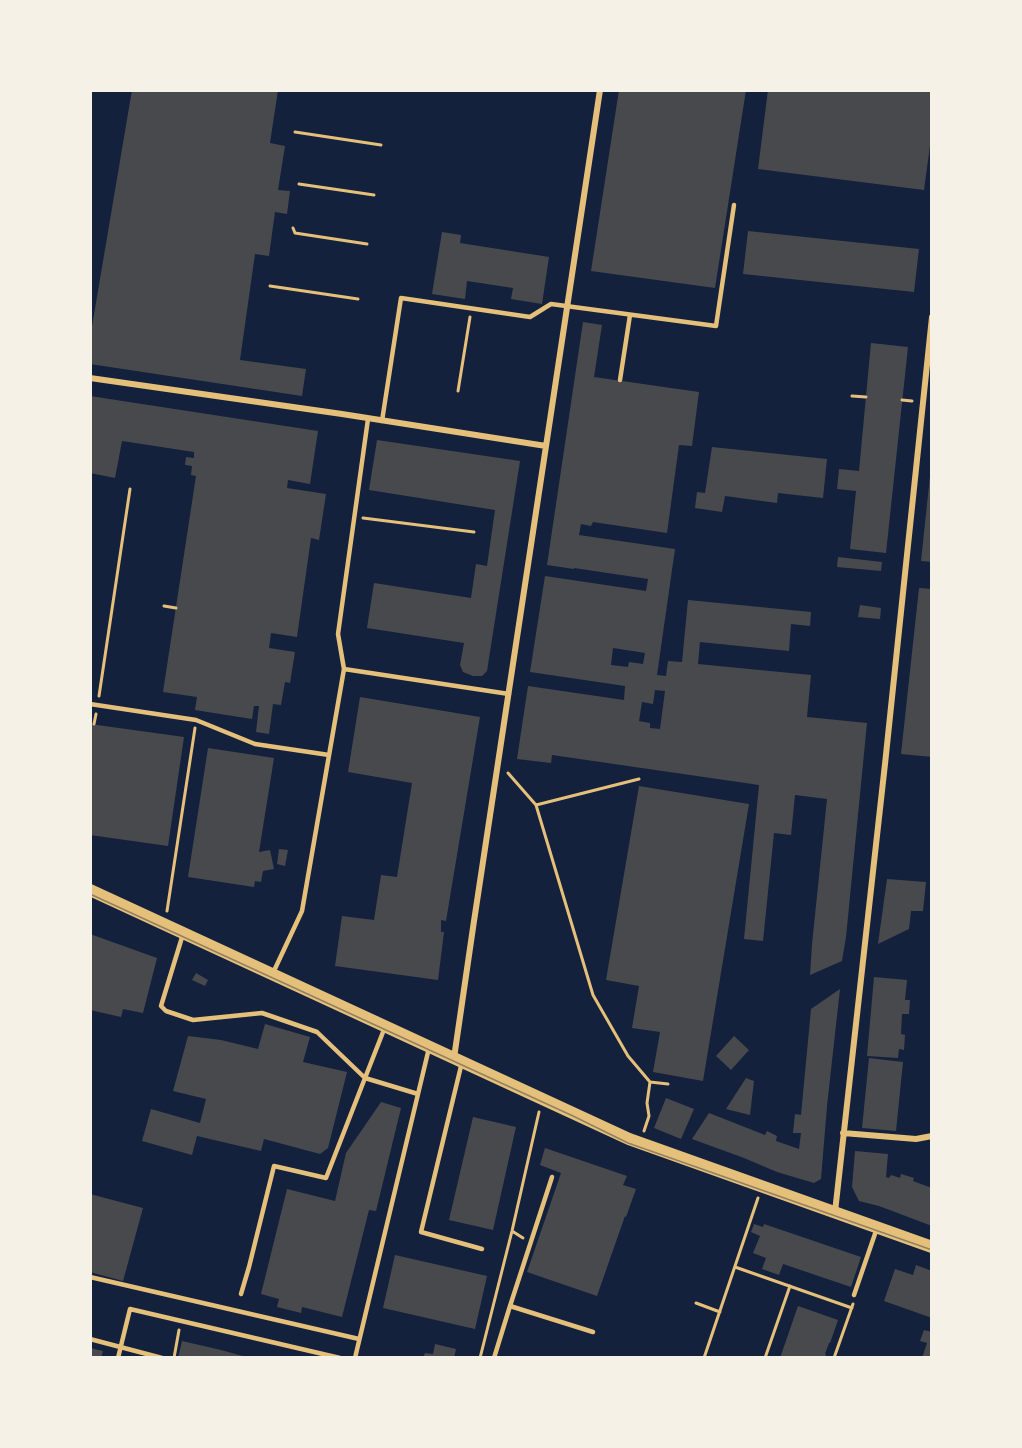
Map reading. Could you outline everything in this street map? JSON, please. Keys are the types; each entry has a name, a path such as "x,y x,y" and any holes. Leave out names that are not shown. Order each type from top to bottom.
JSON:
{"main road":[{"path":"90,890 629,1139 932,1247"}],"street":[{"path":"458,1060 498,763 600,90"},
{"path":"835,1212 932,317"},
{"path":"90,378 546,446"},
{"path":"843,1133 916,1139 932,1136"}],"lane":[{"path":"382,421 401,298 530,317 550,304 716,326 734,205"},
{"path":"620,380 630,315"},
{"path":"272,975 302,911 344,669 338,634 368,419"},
{"path":"344,669 509,694"},
{"path":"90,704 196,720 255,744 329,755"},
{"path":"183,934 161,1006 166,1011 193,1020 262,1013 317,1032 365,1078 418,1094"},
{"path":"241,1294 274,1166 326,1178 385,1027"},
{"path":"355,1358 429,1047"},
{"path":"458,1060 421,1232 482,1249"},
{"path":"494,1358 552,1177"},
{"path":"854,1295 877,1228"},
{"path":"90,1277 359,1339"},
{"path":"510,1306 593,1332"},
{"path":"118,1358 130,1310 340,1358"},
{"path":"90,1339 162,1358"}],"path":[{"path":"295,132 381,145"},
{"path":"299,184 374,195"},
{"path":"292,228 295,233 367,244"},
{"path":"270,286 358,299"},
{"path":"458,391 472,309"},
{"path":"852,396 866,397"},
{"path":"98,706 130,489"},
{"path":"354,517 474,532"},
{"path":"164,606 176,608"},
{"path":"165,925 196,720"},
{"path":"498,763 536,805 593,995 628,1056 651,1082 668,1084"},
{"path":"536,805 639,779"},
{"path":"646,1124 650,1116 647,1103 651,1082"},
{"path":"480,1358 542,1099"},
{"path":"704,1358 762,1187"},
{"path":"735,1266 852,1308"},
{"path":"765,1358 790,1286"},
{"path":"696,1303 720,1312"},
{"path":"174,1358 181,1320"}],"building":[{"path":"132,90 278,90 270,143 285,146 278,190 290,191 287,214 275,212 269,256 255,254 240,360 306,369 302,396 90,364 90,338"},
{"path":"619,90 746,90 715,288 591,271"},
{"path":"768,90 932,90 932,131 924,190 758,169"},
{"path":"748,231 919,249 914,292 743,274"},
{"path":"442,232 461,235 460,243 549,257 542,304 511,299 513,288 467,281 465,299 432,294"},
{"path":"583,322 602,325 594,377 699,392 692,446 679,445 667,533 593,522 591,526 581,524 579,535 675,549 657,675 666,676 668,661 682,662 688,600 811,612 810,626 791,624 789,651 700,642 698,664 811,675 807,717 867,723 842,961 810,975 827,799 795,795 791,835 774,833 763,941 744,939 759,785 552,755 551,763 517,759 528,686 624,700 625,686 530,672 545,576 646,591 648,579 547,565","holes":["613,648 645,653 643,664 629,662 628,667 611,665","655,690 665,691 660,729 650,728 650,723 639,721 642,702 653,704"]},
{"path":"871,343 908,347 886,553 850,549 856,491 837,489 839,469 859,471"},
{"path":"90,396 318,431 310,484 288,480 287,488 326,494 319,540 311,538 297,637 271,633 269,648 295,652 290,683 285,682 281,705 273,704 269,734 256,732 259,706 254,706 252,719 195,710 197,697 163,692 196,476 191,475 192,466 185,465 186,457 194,458 194,452 122,441 115,478 90,473"},
{"path":"377,440 520,461 487,671 482,676 473,676 463,672 460,665 464,643 367,628 374,583 471,598 476,564 487,566 495,510 369,490"},
{"path":"712,447 827,459 823,498 778,493 777,503 725,496 722,512 695,508 697,492 705,493"},
{"path":"930,476 932,476 932,562 921,561"},
{"path":"838,557 882,562 881,571 837,567"},
{"path":"919,588 932,589 932,757 901,754"},
{"path":"860,605 881,608 880,619 858,617"},
{"path":"360,697 480,717 446,921 441,920 441,932 444,932 438,980 335,966 342,916 374,920 381,875 397,877 412,783 348,772"},
{"path":"90,724 184,737 168,846 90,835"},
{"path":"208,748 274,758 259,852 270,850 274,869 263,871 261,882 255,881 254,887 188,877"},
{"path":"639,786 749,804 703,1081 653,1072 660,1032 632,1028 639,986 606,980"},
{"path":"279,849 288,850 285,866 277,864"},
{"path":"887,879 926,882 923,911 911,911 909,929 878,944"},
{"path":"90,934 157,958 143,1013 123,1009 121,1017 90,1010"},
{"path":"196,973 208,980 205,986 192,980"},
{"path":"874,977 907,980 905,1000 910,1000 909,1014 902,1014 901,1034 905,1035 904,1050 899,1049 898,1058 867,1056"},
{"path":"840,989 821,1179 814,1183 777,1172 692,1139 709,1113 765,1135 767,1131 777,1136 776,1141 799,1149 801,1133 793,1133 795,1114 801,1115 811,1009"},
{"path":"265,1024 310,1037 303,1062 347,1072 328,1148 320,1154 264,1139 261,1151 197,1136 192,1155 142,1141 151,1109 200,1123 206,1099 173,1091 188,1036 221,1040 258,1049"},
{"path":"734,1036 749,1050 731,1070 716,1056"},
{"path":"869,1058 903,1062 896,1131 862,1128"},
{"path":"746,1078 754,1081 750,1115 726,1109"},
{"path":"666,1098 694,1109 681,1139 654,1128"},
{"path":"381,1102 401,1108 376,1211 369,1210 342,1317 302,1307 301,1313 277,1307 279,1299 261,1294 287,1189 335,1201 346,1153"},
{"path":"473,1117 516,1127 493,1230 449,1220"},
{"path":"545,1148 627,1176 623,1185 636,1189 597,1296 527,1272 561,1173 540,1165"},
{"path":"855,1151 888,1154 886,1177 889,1178 891,1175 900,1178 901,1174 932,1188 932,1226 859,1201 852,1187"},
{"path":"90,1194 143,1208 123,1281 90,1272"},
{"path":"754,1224 763,1227 764,1224 861,1257 851,1287 783,1264 779,1275 762,1269 766,1258 753,1253 760,1236 751,1232"},
{"path":"395,1255 487,1276 475,1329 383,1308"},
{"path":"916,1265 932,1271 932,1318 884,1301 895,1269 913,1275"},
{"path":"798,1306 838,1320 825,1358 780,1358"},
{"path":"924,1330 932,1332 932,1358 922,1358 927,1343 920,1341"},
{"path":"182,1341 221,1350 250,1358 178,1358"},
{"path":"435,1344 456,1349 454,1358 423,1358 425,1353 433,1354"},
{"path":"90,1348 103,1351 101,1358 90,1358"}],"tram line":[{"path":"90,894 628,1143 932,1250"}]}
